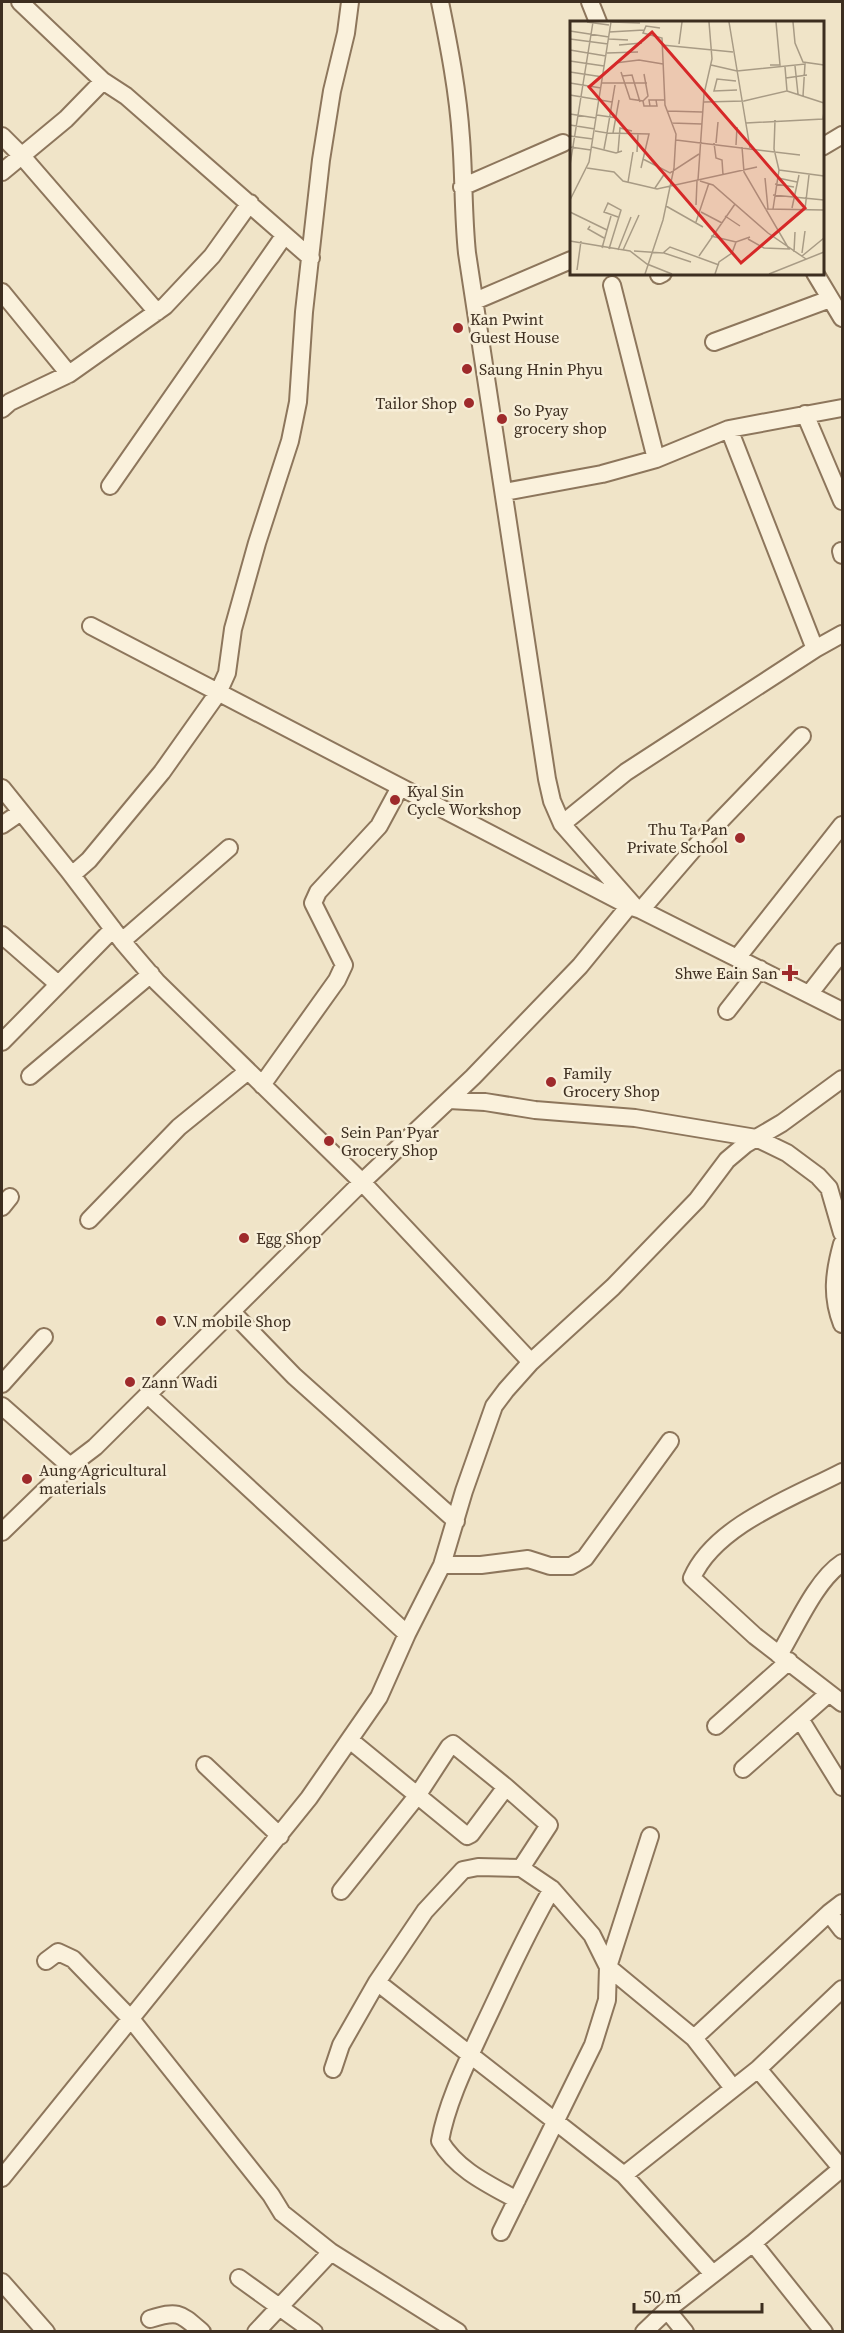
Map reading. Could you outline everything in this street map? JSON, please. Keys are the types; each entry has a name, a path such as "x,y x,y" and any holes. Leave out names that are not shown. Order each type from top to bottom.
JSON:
{"street":[{"path":"20,2 103,81 126,96 250,202 284,236 311,258"},
{"path":"72,875 89,860 162,772 218,693 227,674 233,629 257,543 290,441 298,402 304,312 321,160 350,2"},
{"path":"440,2 450,53 461,138 467,253 547,779 552,801 562,824 635,908"},
{"path":"590,2 598,21"},
{"path":"2,172 66,120 103,81"},
{"path":"823,146 843,135"},
{"path":"2,136 157,312"},
{"path":"462,187 563,143"},
{"path":"4,400 69,374 165,306 212,256 250,202"},
{"path":"110,486 284,236"},
{"path":"475,301 570,260"},
{"path":"816,274 843,318"},
{"path":"612,285 656,459"},
{"path":"2,292 69,374"},
{"path":"714,342 830,299"},
{"path":"504,492 602,474 656,459 729,429 843,408"},
{"path":"805,414 843,501"},
{"path":"729,429 815,649"},
{"path":"91,626 635,908 843,1011"},
{"path":"562,824 626,772 815,649 843,634"},
{"path":"5,1524 70,1466 95,1447 362,1182 448,1100 802,736"},
{"path":"262,1085 337,980 344,964 313,903 318,892 379,826 400,787"},
{"path":"2,788 117,935 151,974 362,1182 531,1362"},
{"path":"2,825 21,812"},
{"path":"737,958 843,825"},
{"path":"2,1042 58,984 229,848"},
{"path":"2,935 58,984"},
{"path":"810,993 843,951"},
{"path":"727,1011 760,969"},
{"path":"30,1076 151,974"},
{"path":"89,1220 179,1127 248,1071"},
{"path":"5,2168 131,2019 279,1836 351,1741 379,1697 407,1634 442,1565 464,1491 494,1406 531,1362 613,1287 697,1200 727,1160 756,1138 782,1124 843,1079"},
{"path":"448,1100 635,1118 756,1138 787,1153 836,1187 843,1233"},
{"path":"843,1244 833,1285 836,1307 843,1324"},
{"path":"232,1312 294,1376 456,1521"},
{"path":"2,1384 44,1337"},
{"path":"148,1395 407,1634"},
{"path":"2,1406 70,1466"},
{"path":"442,1565 482,1565 528,1559 550,1566 571,1566 585,1558 670,1441"},
{"path":"843,1472 738,1526 711,1549 699,1564 692,1578 754,1636 828,1694 843,1703"},
{"path":"716,1726 784,1658 822,1583 835,1568 843,1563"},
{"path":"743,1769 828,1694"},
{"path":"800,1719 843,1787"},
{"path":"351,1741 467,1836 471,1834 506,1787"},
{"path":"341,1891 417,1796 453,1744 549,1825 520,1868"},
{"path":"205,1765 279,1836"},
{"path":"501,2232 593,2045 607,2000 608,1967 650,1836"},
{"path":"333,2069 341,2045 377,1983 425,1911 463,1870 478,1867 520,1868 552,1889 592,1935 608,1967 694,2038 734,2088"},
{"path":"517,2200 476,2177 448,2156 440,2141 443,2124 471,2055 529,1928 552,1889"},
{"path":"694,2038 836,1908 843,1930"},
{"path":"45,1961 58,1952 73,1959 131,2019 271,2195 282,2212 331,2252 458,2331"},
{"path":"377,1983 471,2055 554,2123 624,2175 713,2274"},
{"path":"624,2175 758,2069 843,1989"},
{"path":"644,2331 842,2168 758,2069"},
{"path":"753,2243 824,2331"},
{"path":"256,2331 331,2252"},
{"path":"239,2278 314,2331"},
{"path":"2,2282 46,2331"},
{"path":"667,2310 685,2331"},
{"path":"150,2319 172,2312 185,2317 202,2331"}],"place":[{"name":"Kan Pwint Guest House","path":"458,328"},
{"name":"Saung Hnin Phyu","path":"467,369"},
{"name":"Tailor Shop","path":"469,403"},
{"name":"So Pyay grocery shop","path":"502,419"},
{"name":"Kyal Sin Cycle Workshop","path":"395,800"},
{"name":"Thu Ta Pan Private School","path":"740,838"},
{"name":"Shwe Eain San","path":"790,973"},
{"name":"Family Grocery Shop","path":"551,1082"},
{"name":"Sein Pan Pyar Grocery Shop","path":"329,1141"},
{"name":"Egg Shop","path":"244,1238"},
{"name":"V.N mobile Shop","path":"161,1321"},
{"name":"Zann Wadi","path":"130,1382"},
{"name":"Aung Agricultural materials","path":"27,1479"}]}
